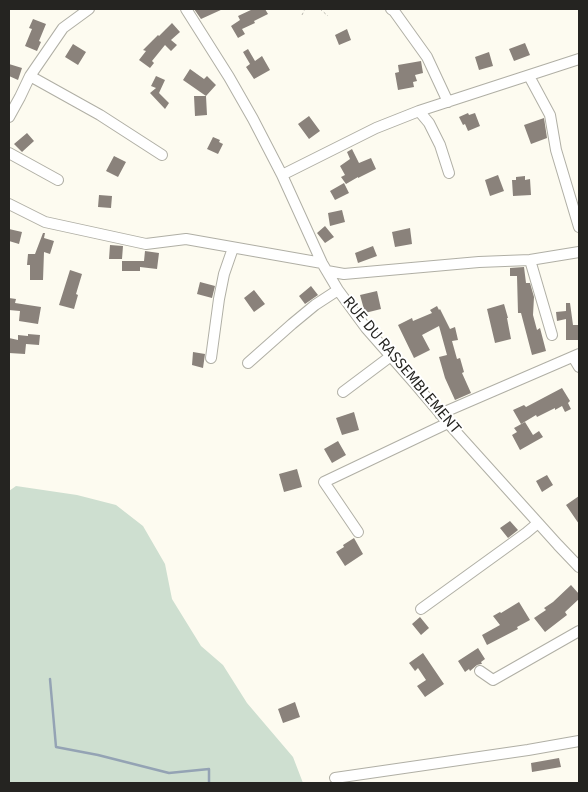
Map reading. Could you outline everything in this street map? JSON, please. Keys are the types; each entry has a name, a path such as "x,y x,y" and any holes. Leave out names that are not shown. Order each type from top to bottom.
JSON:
{"street":[{"path":"9,117 30,76 63,28 89,9"},
{"name":"RUE DU RASSEMBLEMENT","path":"186,9 229,76 282,174 324,267 338,290 366,328 440,414 558,546 579,565"},
{"path":"391,9 427,58 448,102"},
{"path":"282,174 376,128 419,111 579,59"},
{"path":"30,76 100,115 162,155"},
{"path":"529,76 550,115 556,150 579,227"},
{"path":"419,111 429,123 440,145 449,172"},
{"path":"9,153 58,180"},
{"path":"9,204 46,222 146,244 186,239 324,267 344,274 479,262 530,260 579,252"},
{"path":"210,358 224,274 233,248"},
{"path":"530,260 552,335"},
{"path":"248,363 292,324 338,290"},
{"path":"343,392 391,356"},
{"path":"440,414 576,356 579,368"},
{"path":"358,532 324,482 448,423"},
{"path":"421,609 526,534 538,523"},
{"path":"480,671 493,680 579,631"},
{"path":"335,778 579,741"}],"path":[{"path":"302,15 305,9"},
{"path":"320,9 328,16"}],"green space":[{"path":"16,486 77,495 116,505 143,526 165,564 172,599 201,646 223,665 247,703 293,757 303,783 9,783 9,491"}],"building":[{"path":"194,9 223,9 201,19"},
{"path":"253,9 265,9 268,14 242,29 245,34 238,38 231,26 240,20 238,16"},
{"path":"33,19 46,24 37,51 25,46 32,29 29,28"},
{"path":"172,23 180,32 171,40 177,45 171,51 165,45 152,61 154,63 150,68 139,60 146,51 143,50"},
{"path":"347,29 351,40 339,45 335,35"},
{"path":"525,43 530,55 514,61 509,49"},
{"path":"73,44 86,52 78,65 65,57"},
{"path":"248,49 255,61 262,56 270,70 254,79 246,67 250,64 243,52"},
{"path":"489,52 493,66 479,70 475,57"},
{"path":"421,61 423,73 415,75 417,81 413,82 414,87 398,90 395,73 399,72 398,65"},
{"path":"9,64 22,68 18,80 9,76"},
{"path":"190,69 204,79 207,76 216,85 206,96 183,80"},
{"path":"156,76 165,80 159,93 169,103 165,109 150,93 156,88 151,86"},
{"path":"194,96 206,96 207,115 195,116"},
{"path":"468,113 469,115 475,113 480,126 468,131 459,117"},
{"path":"309,116 320,131 309,139 298,124"},
{"path":"544,118 547,138 531,144 524,125"},
{"path":"27,133 34,141 22,152 14,144"},
{"path":"213,137 220,140 219,142 223,144 218,154 207,149"},
{"path":"352,149 359,163 371,158 376,169 346,184 341,177 345,175 340,166 350,159 347,152"},
{"path":"114,156 126,162 118,177 106,171"},
{"path":"498,175 504,191 490,196 485,180"},
{"path":"525,176 525,180 530,179 531,195 513,196 512,180 516,180 516,177"},
{"path":"344,183 349,193 335,200 330,191"},
{"path":"99,195 112,196 111,208 98,207"},
{"path":"342,210 345,222 330,226 328,213"},
{"path":"325,226 334,237 325,243 317,233"},
{"path":"410,228 412,244 395,247 392,232"},
{"path":"9,229 22,232 19,244 9,241"},
{"path":"43,233 45,233 44,238 54,241 50,254 44,252 43,280 30,280 30,265 27,265 28,254 35,254"},
{"path":"110,245 123,246 122,259 109,259"},
{"path":"373,246 377,256 358,263 355,253"},
{"path":"145,251 159,253 157,269 140,267 140,271 122,271 122,261 144,261"},
{"path":"524,267 526,283 530,283 534,297 533,315 537,330 540,328 546,351 532,355 521,313 518,313 517,276 510,276 510,268"},
{"path":"70,270 82,274 74,309 59,305"},
{"path":"200,282 215,286 212,298 197,294"},
{"path":"311,286 318,295 305,304 299,296"},
{"path":"254,290 265,304 254,312 244,298"},
{"path":"377,291 381,309 365,313 360,295"},
{"path":"9,298 16,299 15,303 41,307 38,324 19,321 20,311 9,310"},
{"path":"566,303 570,303 573,325 579,325 579,340 566,340 566,319 557,321 556,312 566,311"},
{"path":"504,304 511,339 495,343 487,309"},
{"path":"437,306 450,329 455,327 458,340 452,341 457,359 460,358 464,372 462,373 471,393 455,400 445,378 439,357 447,355 439,326 422,335 430,350 414,358 398,325 412,318 413,321 432,313 430,310"},
{"path":"28,334 40,335 39,345 26,344 25,354 9,353 9,338 18,340 18,335 28,336"},
{"path":"193,352 205,354 203,368 192,365"},
{"path":"562,388 570,401 568,403 571,409 565,412 562,406 555,410 555,408 537,417 536,415 521,424 513,410 524,405 526,407"},
{"path":"354,412 359,430 342,435 336,418"},
{"path":"525,422 533,435 539,431 543,437 520,450 512,435 517,432 514,428"},
{"path":"338,441 346,455 332,463 324,449"},
{"path":"297,469 302,487 284,492 279,474"},
{"path":"547,475 553,485 542,492 536,481"},
{"path":"579,496 579,524 566,505"},
{"path":"510,521 518,530 508,538 500,528"},
{"path":"354,538 363,554 345,566 336,552"},
{"path":"571,585 579,594 579,599 565,612 567,615 545,632 534,618 546,610 544,608"},
{"path":"519,602 530,620 517,627 518,629 487,645 482,635 500,625 493,616"},
{"path":"420,617 429,628 421,635 412,624"},
{"path":"478,648 485,659 481,662 482,664 465,672 458,661"},
{"path":"423,653 444,684 425,697 417,686 426,680 418,668 415,671 409,663"},
{"path":"295,702 300,717 283,723 278,709"},
{"path":"559,758 561,767 532,772 531,763"}],"waterway":[{"path":"50,679 56,747 98,755 169,773 209,769 209,783"}]}
